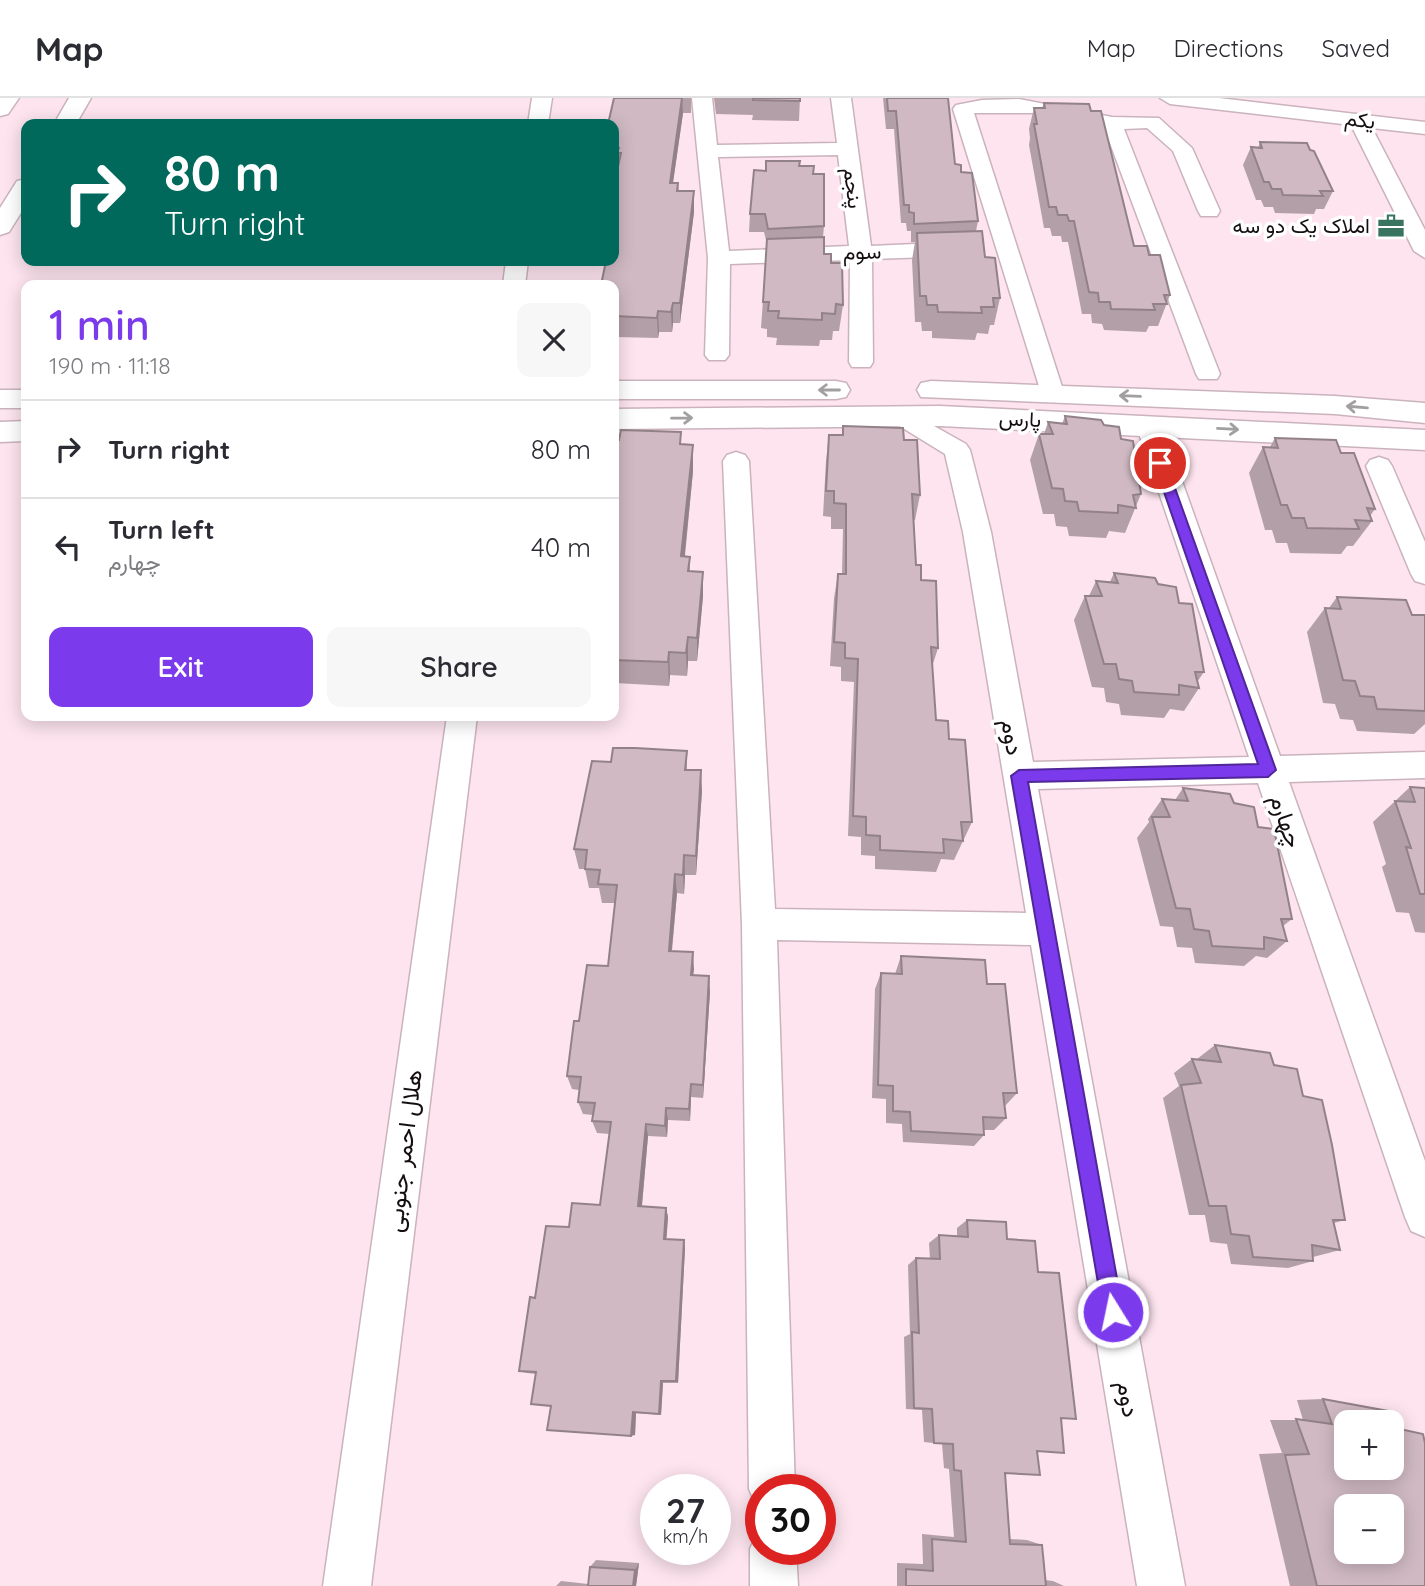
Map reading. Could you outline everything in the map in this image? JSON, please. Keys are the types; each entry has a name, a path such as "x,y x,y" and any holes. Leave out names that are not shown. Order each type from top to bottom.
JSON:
{"street":[{"path":"0,109 8,98"},
{"path":"68,119 80,98"},
{"path":"539,119 541,98"},
{"path":"702,98 719,258 717,355"},
{"name":"پنجم","path":"841,98 861,252 862,362"},
{"name":"یکم","path":"1171,98 1425,128"},
{"path":"1052,393 963,109 984,101 1031,102 1112,122 1152,122 1182,148 1209,211"},
{"path":"1358,120 1425,251"},
{"path":"1112,122 1208,374"},
{"path":"708,150 848,149"},
{"path":"0,227 21,194"},
{"name":"سوم","path":"719,258 1006,247"},
{"name":"پارس","path":"619,390 1052,393 1335,405 1425,412"},
{"path":"0,399 21,399"},
{"path":"902,416 957,450 989,418"},
{"name":"پارس","path":"619,419 902,416 989,418 1425,440"},
{"name":"چهارم","path":"1149,425 1425,1217"},
{"path":"0,432 21,432"},
{"name":"دوم","path":"957,450 977,533 1161,1586"},
{"path":"736,461 760,918 772,1474"},
{"path":"1379,466 1425,574"},
{"name":"هلال احمر جنوبی","path":"347,1586 461,721"},
{"path":"1019,776 1425,765"},
{"path":"760,918 759,925 1046,929"},
{"path":"773,1565 774,1586"}],"building":[{"path":"614,98 682,98 670,183 678,183 677,191 694,191 680,303 673,303 671,312 658,311 657,318 619,316 619,280 602,280 605,266 619,266 619,119 609,119"},
{"path":"800,98 800,101 753,100"},
{"path":"887,98 948,98 955,164 961,165 961,172 972,173 978,221 914,224 914,213 909,212 909,205 904,205 896,111 888,111"},
{"path":"1044,103 1089,104 1091,111 1101,111 1134,246 1147,246 1149,255 1160,255 1170,295 1164,295 1167,304 1153,304 1155,310 1111,309 1110,302 1099,302 1098,293 1089,292 1074,221 1069,221 1067,215 1058,215 1056,207 1049,207 1034,124 1037,124 1034,108 1045,108"},
{"path":"1260,142 1307,143 1310,150 1314,151 1333,191 1320,191 1323,196 1283,195 1281,189 1272,189 1269,182 1264,182 1251,147 1262,148"},
{"path":"766,161 800,161 799,166 814,166 813,174 824,174 824,226 768,229 765,214 750,214 754,170 766,171"},
{"path":"982,231 985,257 995,258 1000,298 993,298 994,307 981,307 982,313 938,312 937,305 927,305 926,296 920,296 917,233"},
{"path":"824,237 824,254 831,254 831,263 842,263 843,305 836,304 835,314 822,313 822,320 778,318 779,311 768,311 769,302 763,302 767,239"},
{"path":"1065,416 1101,420 1104,425 1119,427 1121,439 1133,441 1141,494 1133,495 1136,508 1118,505 1118,513 1079,511 1077,502 1065,501 1063,489 1052,488 1039,434 1053,434 1048,422 1067,424"},
{"path":"843,426 903,428 904,440 917,440 920,495 912,494 916,565 921,565 921,580 936,581 938,648 931,647 936,720 948,721 949,739 965,740 972,822 961,822 963,841 943,839 944,853 880,850 880,836 866,835 866,817 853,816 858,659 845,658 845,643 834,642 838,574 846,574 846,504 834,503 834,491 826,491 829,435 843,435"},
{"path":"621,430 681,432 680,444 693,445 681,556 690,557 688,571 703,572 697,638 688,637 686,653 669,652 668,662 619,660"},
{"path":"1275,438 1336,440 1341,453 1354,453 1375,509 1367,508 1372,521 1355,520 1359,529 1307,528 1304,518 1292,518 1287,505 1281,505 1263,447 1278,448"},
{"path":"1114,573 1155,578 1158,584 1176,587 1179,603 1192,604 1204,672 1195,672 1199,688 1179,685 1179,695 1134,692 1132,681 1119,679 1116,664 1104,664 1085,596 1102,596 1096,581 1118,583"},
{"path":"1337,597 1406,600 1412,615 1425,615 1425,711 1377,709 1374,697 1360,696 1355,681 1343,680 1325,608 1341,609"},
{"path":"613,748 687,751 685,770 701,770 696,856 684,855 683,875 675,874 669,951 693,952 691,975 709,976 703,1085 691,1084 689,1109 666,1108 665,1126 646,1124 638,1206 666,1208 664,1239 684,1240 676,1381 661,1381 659,1414 633,1412 631,1436 547,1430 551,1406 531,1404 536,1372 519,1371 530,1297 535,1298 546,1226 569,1227 572,1203 600,1205 611,1122 592,1121 595,1103 578,1102 581,1077 567,1076 574,1021 579,1021 587,965 608,966 617,885 598,884 600,870 585,869 587,850 574,849 592,761 611,762"},
{"path":"1410,787 1425,788 1425,894 1420,894 1406,847 1411,848 1395,801 1415,802"},
{"path":"1183,788 1230,794 1234,803 1254,807 1258,827 1274,829 1292,919 1281,919 1287,941 1264,937 1264,949 1212,946 1209,931 1194,929 1190,909 1176,908 1152,817 1170,817 1162,799 1188,801"},
{"path":"901,956 985,960 987,984 1005,984 1017,1093 1003,1093 1006,1118 983,1117 984,1135 911,1131 910,1112 893,1111 893,1086 878,1085 881,973 902,974"},
{"path":"1215,1045 1270,1053 1274,1065 1297,1069 1303,1096 1322,1100 1345,1220 1333,1220 1340,1250 1312,1245 1313,1261 1253,1257 1249,1236 1231,1234 1226,1206 1209,1206 1181,1085 1201,1083 1192,1059 1221,1062"},
{"path":"967,1220 1006,1222 1007,1239 1035,1241 1038,1272 1059,1273 1076,1419 1061,1418 1064,1453 1037,1451 1040,1475 1005,1473 1010,1544 1042,1545 1046,1586 906,1586 906,1569 933,1571 932,1539 966,1542 961,1471 954,1470 953,1444 934,1443 932,1409 914,1408 912,1332 919,1333 916,1258 940,1259 939,1235 968,1237"},
{"path":"1323,1399 1383,1410 1334,1410 1334,1480 1404,1480 1404,1430 1423,1434 1425,1586 1317,1586 1285,1455 1309,1454 1296,1419 1332,1424"},
{"path":"590,1567 635,1570 633,1586 588,1586"}],"place":[{"name":"املاک یک دو سه","path":"1391,226"}],"route":[{"path":"1113,1312 1019,776 1268,770 1160,463"}]}
